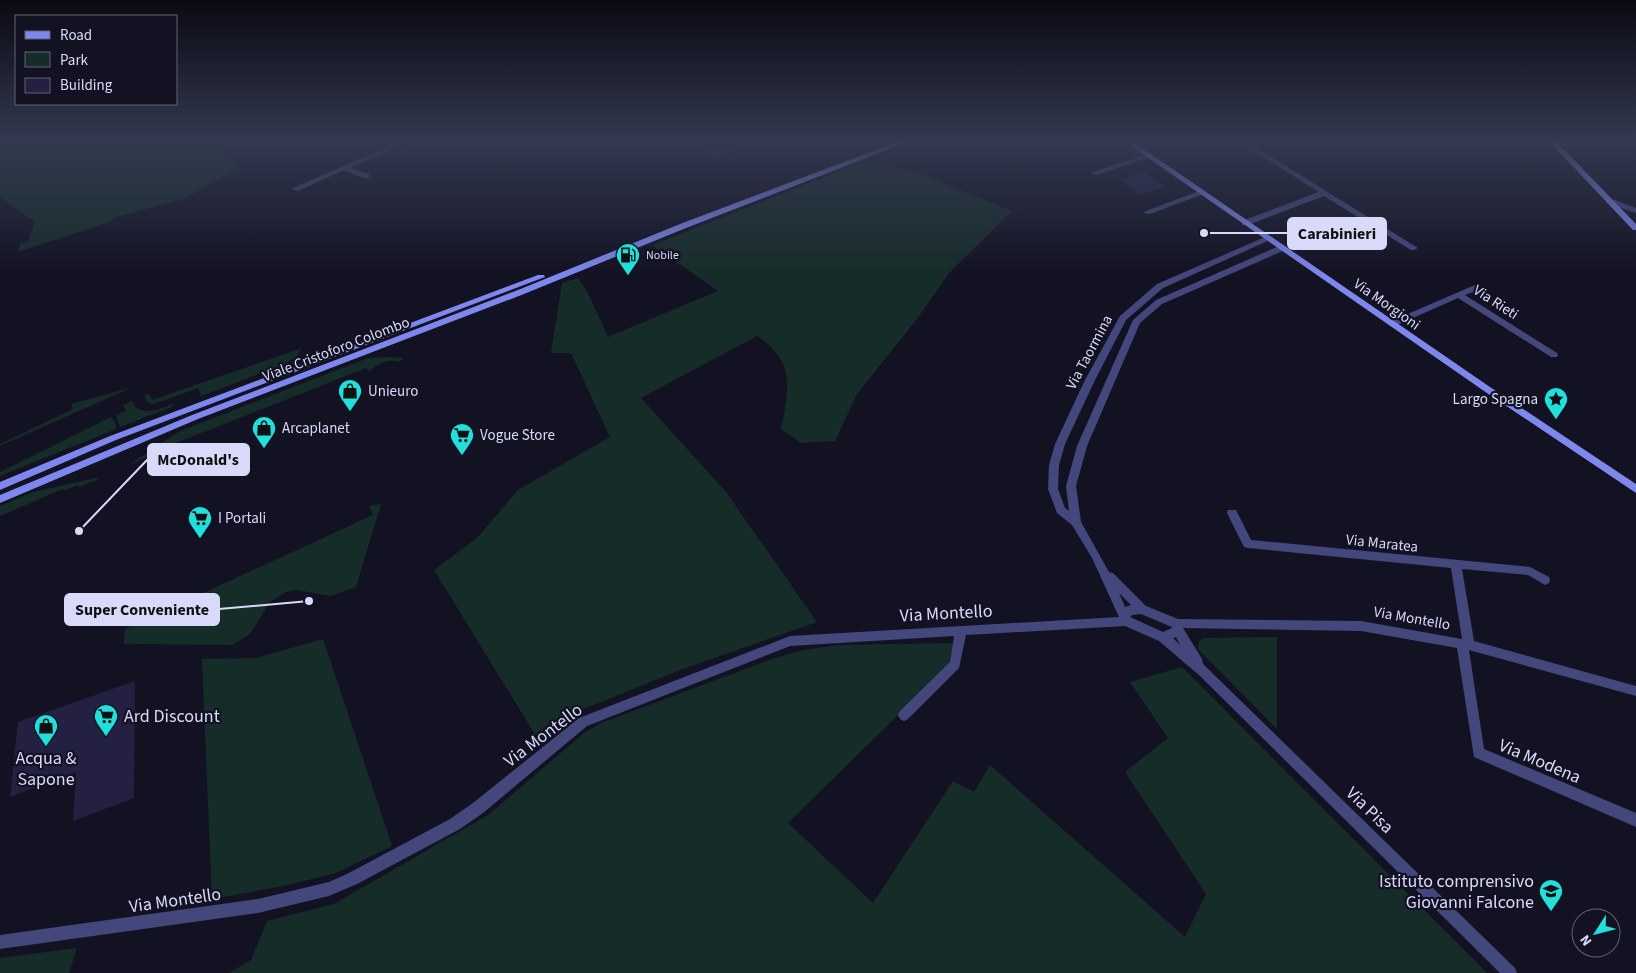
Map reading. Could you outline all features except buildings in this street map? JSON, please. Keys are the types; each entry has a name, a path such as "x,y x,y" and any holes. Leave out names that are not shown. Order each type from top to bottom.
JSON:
{"main road":[{"name":"Viale Cristoforo Colombo","path":"0,486 113,438 792,184"},
{"name":"Via Morgioni","path":"1191,184 1392,324 1636,489"},
{"path":"1593,184 1636,228"},
{"name":"Viale Cristoforo Colombo","path":"0,499 195,417 521,292 683,226"}],"street":[{"path":"295,189 306,184"},
{"path":"1310,184 1414,248"},
{"path":"1146,212 1202,192"},
{"path":"1246,223 1324,193"},
{"path":"1609,201 1636,211"},
{"path":"1625,218 1636,217"},
{"name":"Via Taormina","path":"1076,522 1061,510 1053,489 1054,465 1065,432 1123,318 1160,286 1268,238"},
{"path":"1254,244 1269,254"},
{"name":"Via Taormina","path":"1125,618 1103,570 1076,522 1071,486 1082,446 1136,322 1158,302 1282,248"},
{"path":"1459,295 1475,288"},
{"name":"Via Rieti","path":"1392,324 1459,295 1554,355"},
{"name":"Via Maratea","path":"1232,513 1248,544 1456,566 1530,571 1545,580"},
{"path":"1456,566 1466,644"},
{"name":"Via Taormina","path":"1103,570 1128,598 1142,609 1177,628"},
{"path":"1125,618 1130,610 1142,609"},
{"name":"Via Montello","path":"0,942 258,906 329,889 352,879 455,824 478,808 583,722 790,641 1125,618"},
{"name":"Via Pisa","path":"1125,618 1163,637 1204,672 1510,973"},
{"name":"Via Montello","path":"1177,628 1186,623 1361,626 1466,644 1636,691"},
{"path":"1163,637 1177,628"},
{"name":"Via Pisa","path":"1177,628 1204,672"},
{"path":"904,715 955,664 961,630"},
{"name":"Via Modena","path":"1466,644 1478,753 1636,820"}],"green space":[{"path":"0,184 209,184 185,198 113,218 112,221 18,252 21,243 28,242 35,220 30,219 0,196"},
{"path":"807,184 946,184 1012,211 950,272 917,319 857,394 835,441 801,443 781,429 786,401 787,377 784,366 778,356 770,346 757,336 641,398 726,492 817,622 680,670 574,713 539,741 434,570 478,537 518,490 610,437 571,353 551,353 562,283 578,278 588,293 608,337 718,291 652,245"},
{"path":"302,348 297,356 285,364 201,396 198,388 154,404 147,402 144,396 149,394 152,400"},
{"path":"368,358 404,358 399,362 382,362 369,372 366,368 153,452 153,454 126,467 180,431"},
{"path":"133,387 0,446 0,444 73,409 71,404"},
{"path":"132,401 135,407 144,411 172,404 172,407 120,427 116,415 126,411 123,405"},
{"path":"111,417 115,422 116,429 0,476 0,472"},
{"path":"96,478 99,479 79,487 78,485 64,491 63,489 0,516 0,506 33,492"},
{"path":"381,504 356,587 331,596 296,590 286,592 270,602 250,634 232,645 124,644 125,629 373,515 369,506"},
{"path":"1277,637 1277,729 1198,649 1199,641 1204,638"},
{"path":"323,639 392,846 336,873 288,885 212,899 202,659 256,658"},
{"path":"955,643 949,665 788,823 873,903 953,781 974,792 990,765 1185,937 1206,894 1125,772 1168,738 1130,682 1182,667 1487,973 229,973 251,960 267,921 334,904 488,815 584,733 601,723 772,659 804,650 839,645"},
{"path":"77,948 69,973 0,973 0,958"}],"place":[{"name":"Carabinieri","path":"1204,233"},
{"name":"Nobile","path":"628,276"},
{"name":"Unieuro","path":"350,412"},
{"name":"Largo Spagna","path":"1556,420"},
{"name":"Arcaplanet","path":"264,449"},
{"name":"Vogue Store","path":"462,456"},
{"name":"McDonald's","path":"79,531"},
{"name":"I Portali","path":"200,539"},
{"name":"Super Conveniente","path":"309,601"},
{"name":"Ard Discount","path":"106,737"},
{"name":"Acqua & Sapone","path":"46,747"},
{"name":"Istituto comprensivo Giovanni Falcone","path":"1551,912"}]}
